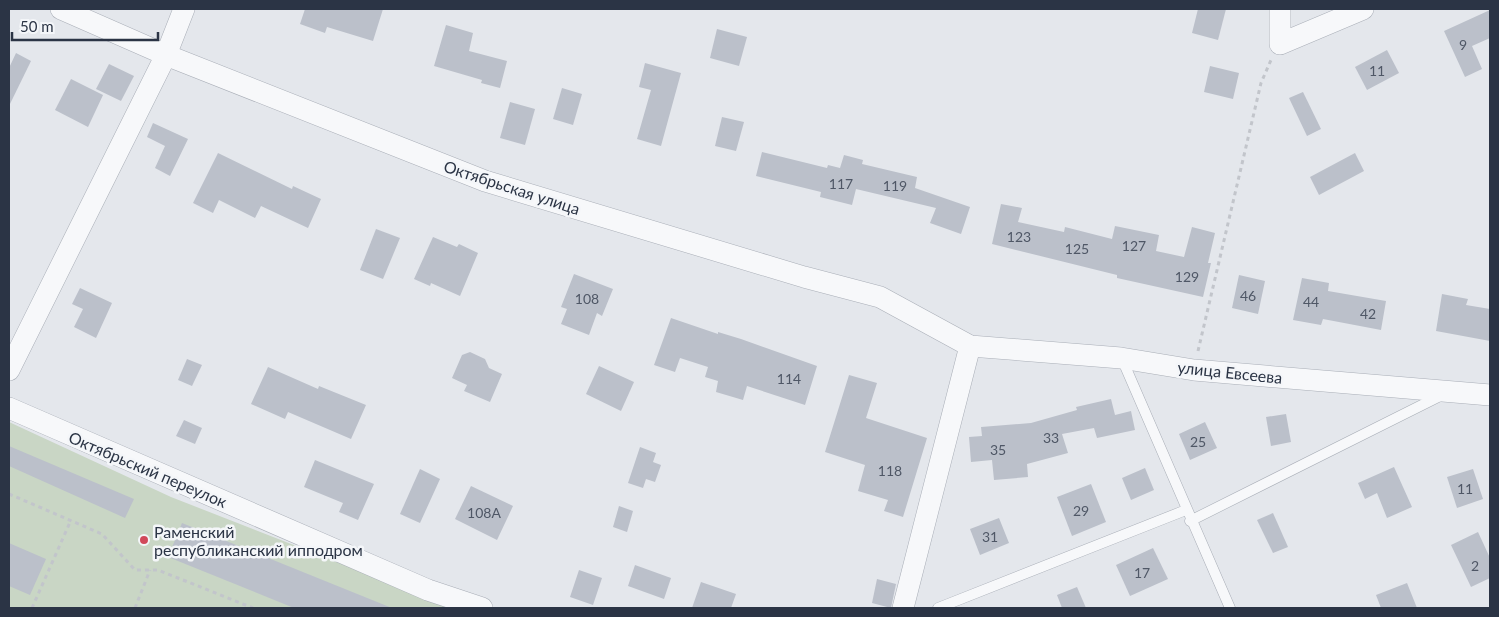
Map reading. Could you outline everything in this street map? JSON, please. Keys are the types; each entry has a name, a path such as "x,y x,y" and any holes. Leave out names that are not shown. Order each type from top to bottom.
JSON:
{"street":[{"name":"Октябрьская улица","path":"61,9 166,54 485,181 804,277 880,297 970,346"},
{"path":"9,370 166,54 184,9"},
{"path":"1280,9 1280,44 1363,9"},
{"path":"903,608 970,346"},
{"name":"улица Евсеева","path":"970,346 1121,358 1194,370 1490,395"},
{"name":"Октябрьский переулок","path":"9,408 62,433 428,590 482,608"}],"lane":[{"path":"1121,358 1190,521 1230,608"},
{"path":"1190,521 1450,391"},
{"path":"938,608 1186,510"}],"path":[{"path":"1194,370 1261,83 1280,44"},
{"path":"9,494 71,520 106,538 131,569 158,570 253,608"},
{"path":"32,608 71,520"},
{"path":"135,608 150,570"}],"green space":[{"name":"Раменский республиканский ипподром","path":"9,422 171,497 455,608 9,608"}],"building":[{"path":"305,9 383,9 373,41 327,27 325,33 300,24"},
{"path":"1198,9 1226,9 1218,40 1192,33"},
{"path":"1490,10 1490,38 1472,46 1482,69 1465,77 1444,31"},
{"path":"446,25 473,33 469,51 507,61 500,88 481,83 482,80 434,66"},
{"path":"717,29 747,37 739,66 710,58"},
{"path":"1387,50 1399,73 1367,90 1355,67"},
{"path":"16,53 31,61 9,106 9,68"},
{"path":"645,63 681,73 661,146 637,139 651,90 639,87"},
{"path":"109,64 134,76 121,101 96,89"},
{"path":"1210,66 1239,73 1233,99 1204,92"},
{"path":"71,79 103,95 88,127 55,110"},
{"path":"562,88 582,94 573,125 553,119"},
{"path":"1303,92 1321,129 1307,136 1289,98"},
{"path":"510,102 535,109 525,145 500,138"},
{"path":"722,117 744,122 736,151 715,146"},
{"path":"153,123 188,139 170,176 155,168 165,146 147,137"},
{"path":"762,152 827,168 828,165 840,168 844,155 863,160 862,164 917,177 915,188 970,207 961,234 930,223 936,208 856,189 852,205 820,197 821,192 756,176"},
{"path":"218,153 292,189 293,186 321,199 308,228 261,206 255,218 219,200 213,213 193,203"},
{"path":"1355,153 1364,171 1319,195 1310,177"},
{"path":"1001,204 1022,208 1018,222 1064,232 1065,227 1112,239 1115,226 1159,235 1156,251 1184,257 1192,227 1215,233 1208,263 1211,263 1203,297 1117,278 1117,275 992,244"},
{"path":"376,229 400,238 383,279 360,270"},
{"path":"433,237 457,247 459,244 478,253 460,296 431,283 430,286 414,279"},
{"path":"574,274 613,289 602,316 597,313 589,335 561,324 567,309 561,307"},
{"path":"1239,275 1265,281 1258,314 1232,308"},
{"path":"1302,278 1329,283 1328,291 1386,301 1381,330 1323,319 1321,325 1293,320"},
{"path":"80,288 112,303 96,338 74,327 83,309 72,304"},
{"path":"1442,294 1468,299 1466,305 1490,309 1490,341 1436,331"},
{"path":"671,318 718,334 718,332 741,339 817,366 805,405 747,386 743,400 716,392 718,381 705,377 708,367 680,358 675,372 654,365"},
{"path":"470,352 485,359 489,368 502,374 490,402 464,391 467,385 452,378 462,355"},
{"path":"187,359 202,365 192,386 178,380"},
{"path":"599,366 634,382 621,411 586,394"},
{"path":"268,367 318,389 319,386 366,405 351,439 288,412 285,419 251,404"},
{"path":"849,375 877,383 866,418 927,438 903,517 884,511 888,500 858,491 865,465 825,452"},
{"path":"1111,399 1115,415 1131,411 1135,430 1097,438 1094,428 1062,434 1068,453 1027,464 1028,477 994,480 992,460 971,462 969,437 982,436 981,427 1031,423 1077,410 1076,407"},
{"path":"1286,414 1291,442 1271,446 1266,417"},
{"path":"184,420 202,428 195,444 176,436"},
{"path":"1205,422 1217,448 1190,460 1179,434"},
{"path":"9,446 134,499 125,518 9,466"},
{"path":"640,447 656,453 653,462 661,465 655,482 646,479 643,488 628,483"},
{"path":"315,460 374,484 358,520 339,512 343,503 304,487"},
{"path":"1394,467 1412,507 1387,518 1377,493 1365,499 1358,483"},
{"path":"1145,468 1154,490 1131,500 1122,478"},
{"path":"420,469 440,479 420,523 400,514"},
{"path":"1473,469 1483,499 1457,508 1447,477"},
{"path":"1091,484 1106,522 1072,536 1057,497"},
{"path":"471,486 513,506 497,540 455,519"},
{"path":"619,506 633,511 627,532 613,527"},
{"path":"1273,513 1288,547 1273,553 1257,520"},
{"path":"999,518 1009,543 980,555 970,529"},
{"path":"182,523 392,608 294,608 168,557"},
{"path":"1478,532 1490,558 1490,578 1471,587 1451,545"},
{"path":"9,543 46,559 30,595 9,586"},
{"path":"1153,548 1168,579 1130,596 1116,565"},
{"path":"635,565 671,578 664,599 628,586"},
{"path":"579,570 602,578 593,605 570,597"},
{"path":"877,579 896,584 891,608 872,603"},
{"path":"701,582 736,594 731,608 692,608"},
{"path":"1407,583 1417,608 1381,608 1376,595"},
{"path":"1077,587 1086,608 1062,608 1057,595"}],"place":[{"name":"Раменский республиканский ипподром","path":"144,540"}]}
